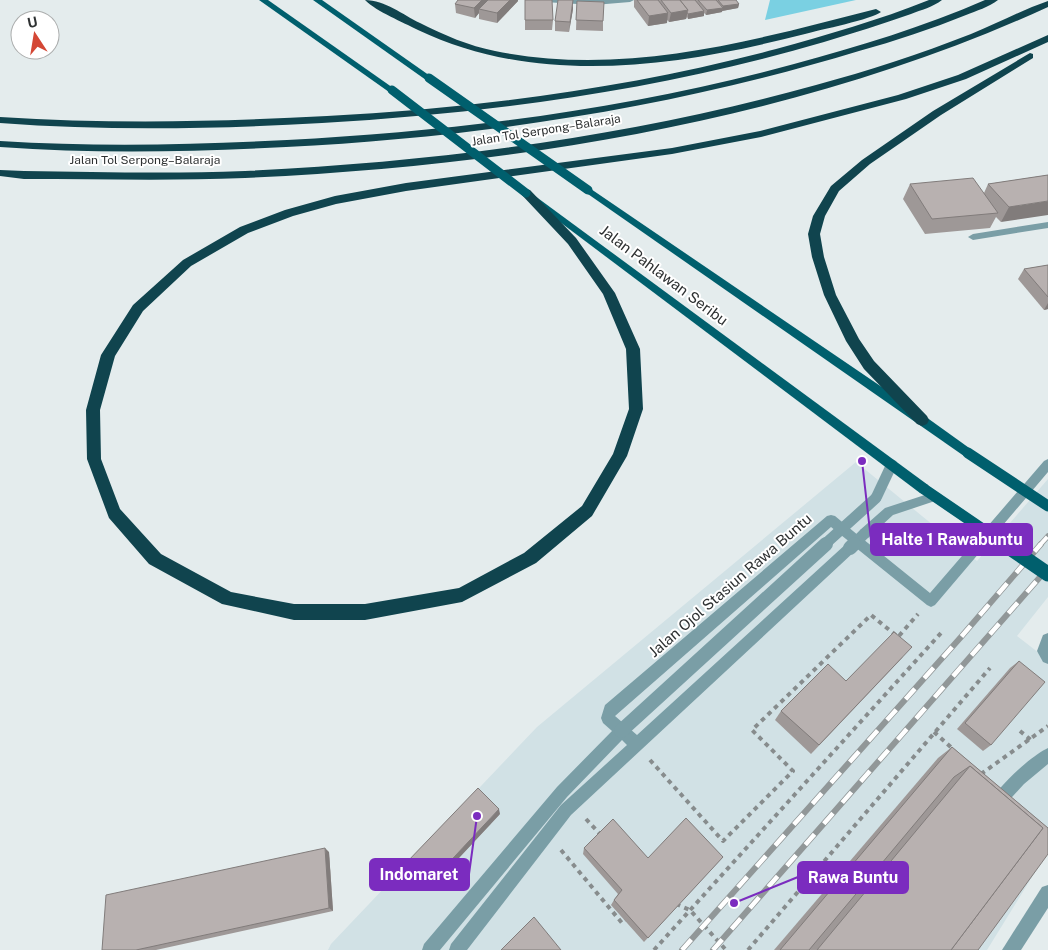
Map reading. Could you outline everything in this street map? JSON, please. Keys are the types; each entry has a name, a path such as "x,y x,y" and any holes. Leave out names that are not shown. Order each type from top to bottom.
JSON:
{"highway":[{"path":"370,0 408,21 454,41 494,54 538,61 579,64 661,60 741,46 833,24 920,0"},
{"path":"0,120 124,125 231,124 343,119 446,111 554,98 663,79 757,58 846,32 937,0"},
{"name":"Jalan Tol Serpong–Balaraja","path":"0,144 42,147 182,148 338,142 502,126 663,98 778,72 883,41 993,0"},
{"name":"Jalan Tol Serpong–Balaraja","path":"0,172 24,174 192,175 337,169 511,151 681,122 801,93 910,60 1006,24 1048,4"},
{"path":"526,193 572,241 609,292 633,349 636,409 620,456 587,512 530,558 462,595 365,612 294,612 228,599 155,560 114,513 94,459 93,410 108,355 138,308 187,264 244,230 298,210 335,200 397,189 672,151 761,134 866,107 962,77 1048,38"},
{"path":"922,420 869,365 853,341 830,295 814,234 818,216 835,189 866,162 937,112 1048,44"}],"main road":[{"name":"Jalan Pahlawan Seribu","path":"263,0 392,90 526,193 929,493 1048,574"},
{"name":"Jalan Pahlawan Seribu","path":"317,0 588,190 968,453 1048,506"}],"street":[{"path":"544,0 594,3 630,0"},
{"path":"973,237 1048,225"},
{"path":"1011,950 1048,893"}],"lane":[{"path":"430,950 562,792 621,730 876,498 892,464"},
{"path":"931,601 1048,464"},
{"path":"456,950 471,934 573,804 889,511 929,493"},
{"name":"Jalan Ojol Stasiun Rawa Buntu","path":"636,744 608,718 610,710 831,520 931,601"},
{"path":"1048,638 1043,651 1048,658"},
{"path":"994,806 1019,779 1048,755"}],"path":[{"path":"636,744 723,841 793,771 752,730 871,615 898,637 931,601"},
{"path":"654,950 941,633"},
{"path":"748,950 990,668"},
{"path":"974,768 981,774 1048,726"},
{"path":"934,732 960,756"},
{"path":"573,804 606,841"},
{"path":"548,834 622,923 635,911"},
{"path":"668,900 690,910 726,950"}],"shaded area":[{"path":"770,0 856,0 765,20"},
{"path":"856,462 977,561 1048,479 1048,597 1017,636 1048,660 1048,851 987,950 328,950 331,944 537,727"}],"building":[{"path":"458,0 482,0 474,8 455,4"},
{"path":"488,0 510,0 497,13 479,9"},
{"path":"525,0 552,0 553,20 525,20"},
{"path":"558,0 573,0 570,22 555,21"},
{"path":"637,0 658,0 668,13 649,16"},
{"path":"661,0 680,0 688,10 671,13"},
{"path":"680,0 695,0 704,11 688,14 688,10"},
{"path":"698,0 716,0 723,8 707,10"},
{"path":"718,0 736,0 739,4 723,6"},
{"path":"577,1 604,2 603,21 576,20"},
{"path":"1048,175 1048,201 1009,207 988,184"},
{"path":"973,178 998,213 932,219 910,184"},
{"path":"1048,265 1048,297 1024,269"},
{"path":"894,632 912,647 819,745 781,711 828,664 846,681"},
{"path":"1019,661 1045,682 991,745 965,723"},
{"path":"952,747 1048,828 1048,854 978,950 951,950 1043,828 970,766 954,777 809,950 780,950"},
{"path":"970,766 1043,828 951,950 817,950"},
{"path":"478,788 499,809 427,886 406,863"},
{"path":"686,818 723,857 648,938 614,900 622,890 584,848 613,819 648,858"},
{"path":"325,848 329,908 136,950 102,950 106,895"},
{"path":"534,917 561,950 501,950"}],"railway":[{"path":"1040,545 1048,536"},
{"path":"682,950 961,637 1041,544"},
{"path":"713,950 1048,568"}],"place":[{"name":"Halte 1 Rawabuntu","path":"862,461"},
{"name":"Indomaret","path":"477,816"},
{"name":"Rawa Buntu","path":"734,903"}]}
